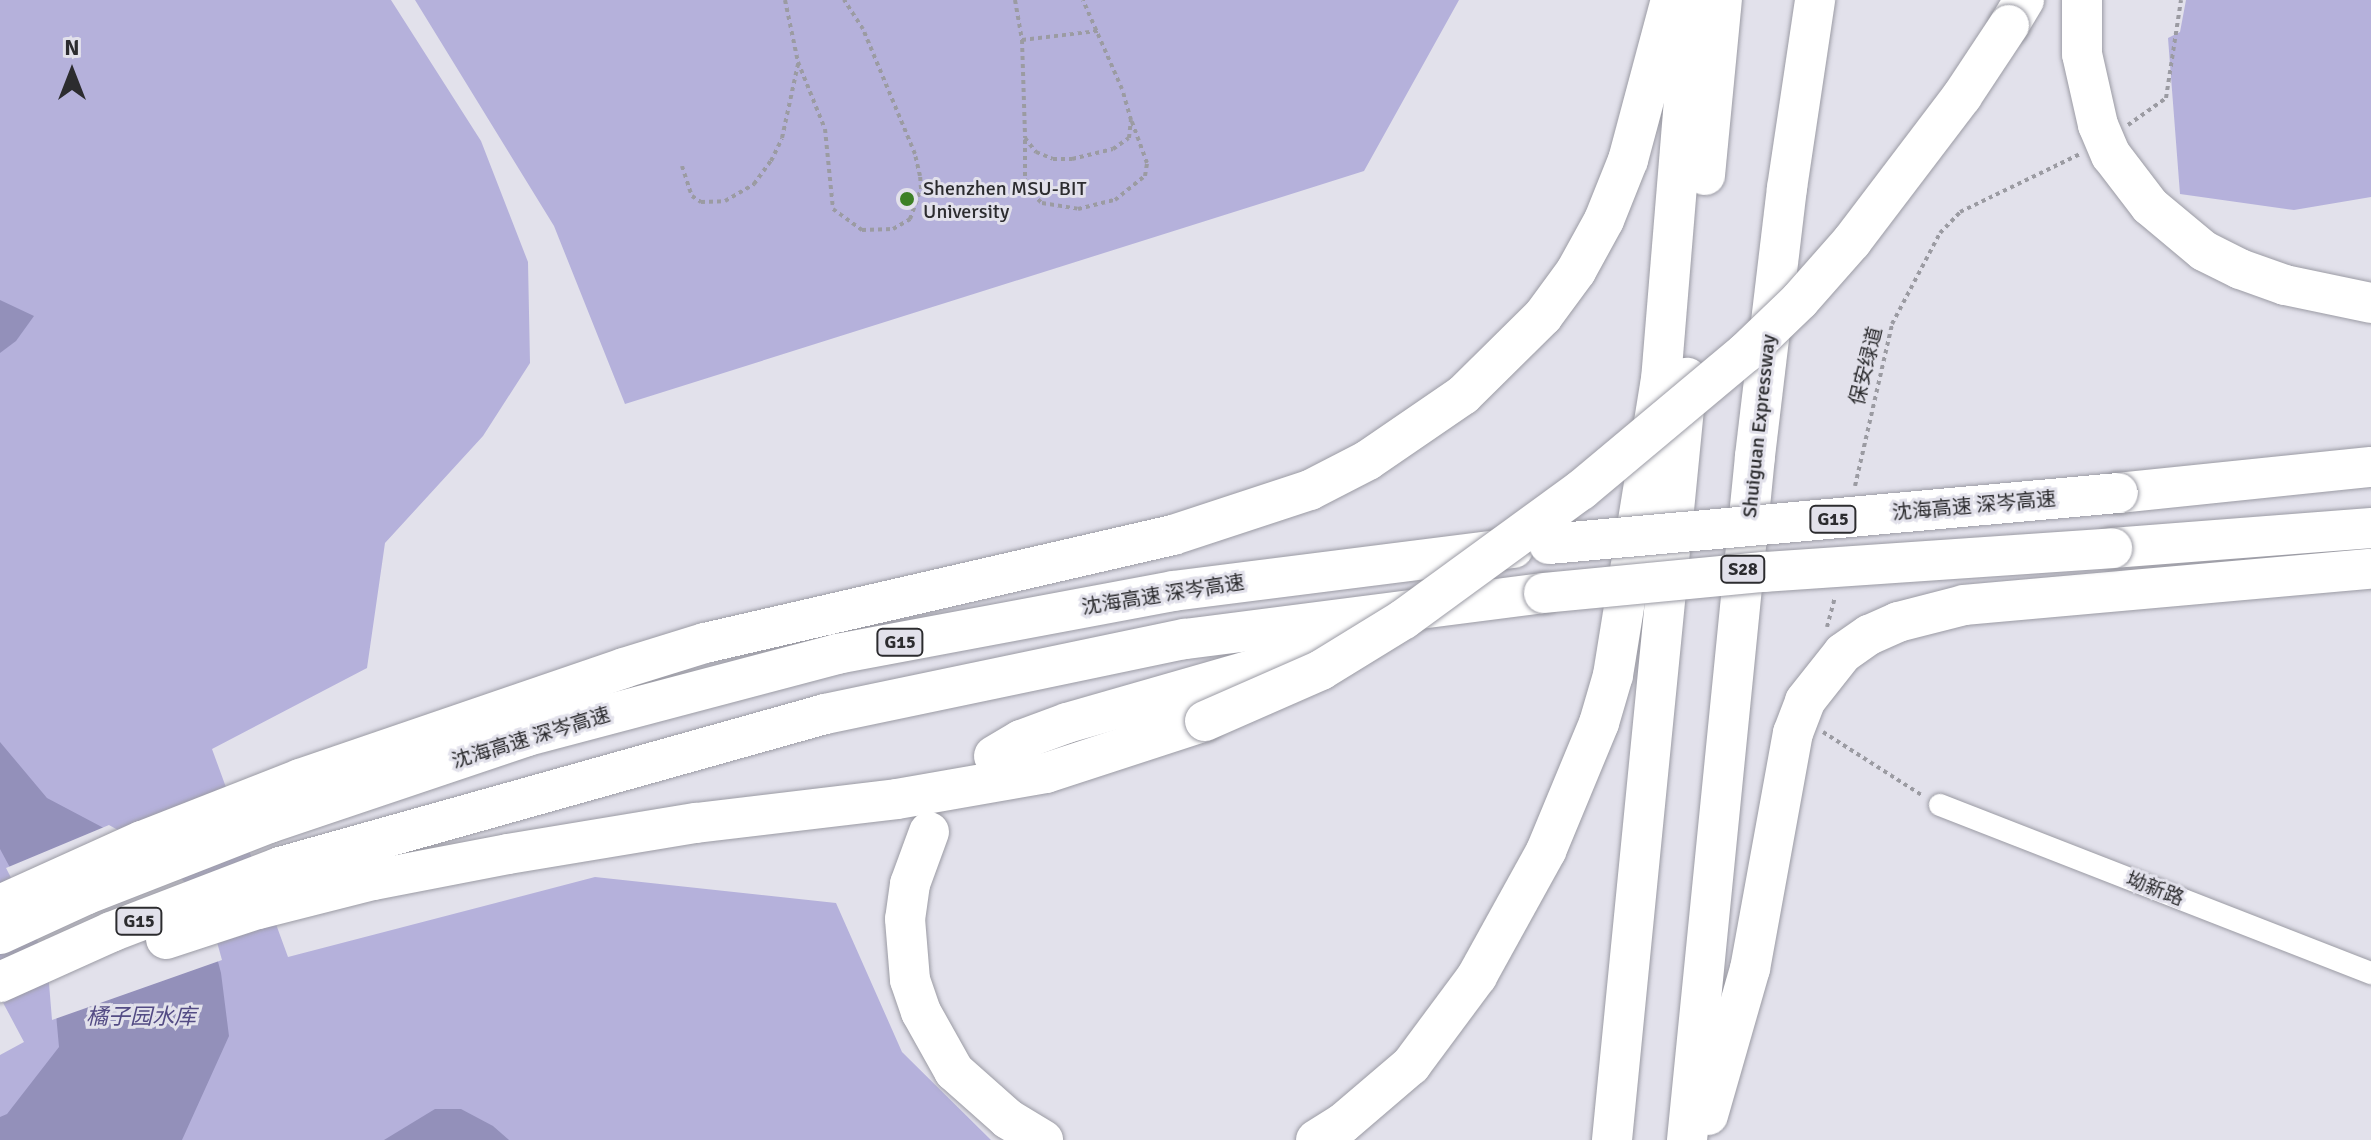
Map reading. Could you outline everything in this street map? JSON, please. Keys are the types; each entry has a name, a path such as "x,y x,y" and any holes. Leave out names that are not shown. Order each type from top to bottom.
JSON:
{"highway":[{"path":"0,905 40,884 264,809 705,643 1173,535 1310,490 1368,460 1463,395 1484,377 1543,316 1576,271 1604,220 1628,160 1671,0"},
{"path":"1316,1140 1342,1124 1411,1065 1477,976 1546,851 1599,723 1613,675 1661,380 1692,0"},
{"path":"1612,1140 1648,797 1722,0"},
{"name":"Shuiguan Expressway","path":"1687,1140 1755,456 1789,173 1815,0"},
{"path":"2082,0 2082,54 2098,125 2128,181 2150,206 2204,251 2240,269 2285,285 2371,303"},
{"path":"0,1008 196,928 282,885 373,880 696,823 897,799 1046,773 1205,721 1321,670 1404,619 1581,490 1745,353 1800,300 1852,241 1962,96 2017,13"},
{"name":"沈海高速 深岑高速","path":"0,934 264,809 837,654 1173,591 1549,544 2371,467"},
{"name":"G15","path":"0,982 111,932 282,885 825,714 1185,639 1533,594 1764,572 2371,528"},
{"path":"1701,1140 1750,969 1793,733 1805,701 1843,653 1869,635 1898,622 1964,605 2371,569"},
{"path":"994,756 1021,740 1108,710 1533,594"},
{"path":"929,832 910,884 905,919 910,980 921,1012 954,1071 1008,1119 1043,1140"}],"street":[{"name":"坳新路","path":"1940,805 2371,973"}],"path":[{"path":"785,0 798,62 825,129 833,209 862,230 893,229 910,219 921,189 915,154 863,29 844,0"},
{"path":"1015,0 1025,40 1025,179 1032,194 1042,203 1078,209 1115,200 1145,176 1147,163 1098,31 1083,0"},
{"path":"2117,132 2166,98 2181,0"},
{"path":"1025,40 1098,31"},
{"path":"682,166 692,196 701,202 714,204 725,201 754,184 771,161 782,138 798,62"},
{"path":"1025,138 1036,152 1053,159 1092,156 1113,149 1129,138 1131,120"},
{"name":"保安绿道","path":"1854,494 1892,324 1940,233 1960,212 2091,149"},
{"path":"1822,638 1831,617 1837,586"},
{"path":"1819,724 1824,734 1876,769 1940,805"}],"shaded area":[{"path":"0,0 391,0 481,141 528,262 530,363 483,436 385,543 367,668 212,749 288,957 595,877 836,903 902,1052 991,1140 0,1140 0,1055 24,1042 0,997"},
{"name":"Shenzhen MSU-BIT University","path":"415,0 1459,0 1364,171 625,404 554,226"},
{"path":"2186,0 2371,0 2371,197 2294,210 2180,194 2168,38 2180,32"}],"water":[{"path":"0,300 34,316 16,341 0,353"},
{"name":"橘子园水库","path":"0,742 47,798 153,854 204,908 221,973 229,1036 182,1140 0,1140 0,1117 7,1114 59,1047 52,970 28,901 0,849"},
{"path":"435,1109 461,1109 493,1126 509,1140 384,1140"}],"pier":[{"path":"109,825 155,851 207,906 222,960 52,1020 48,971 24,903 6,868"}],"place":[{"name":"Shenzhen MSU-BIT University","path":"907,199"}]}
